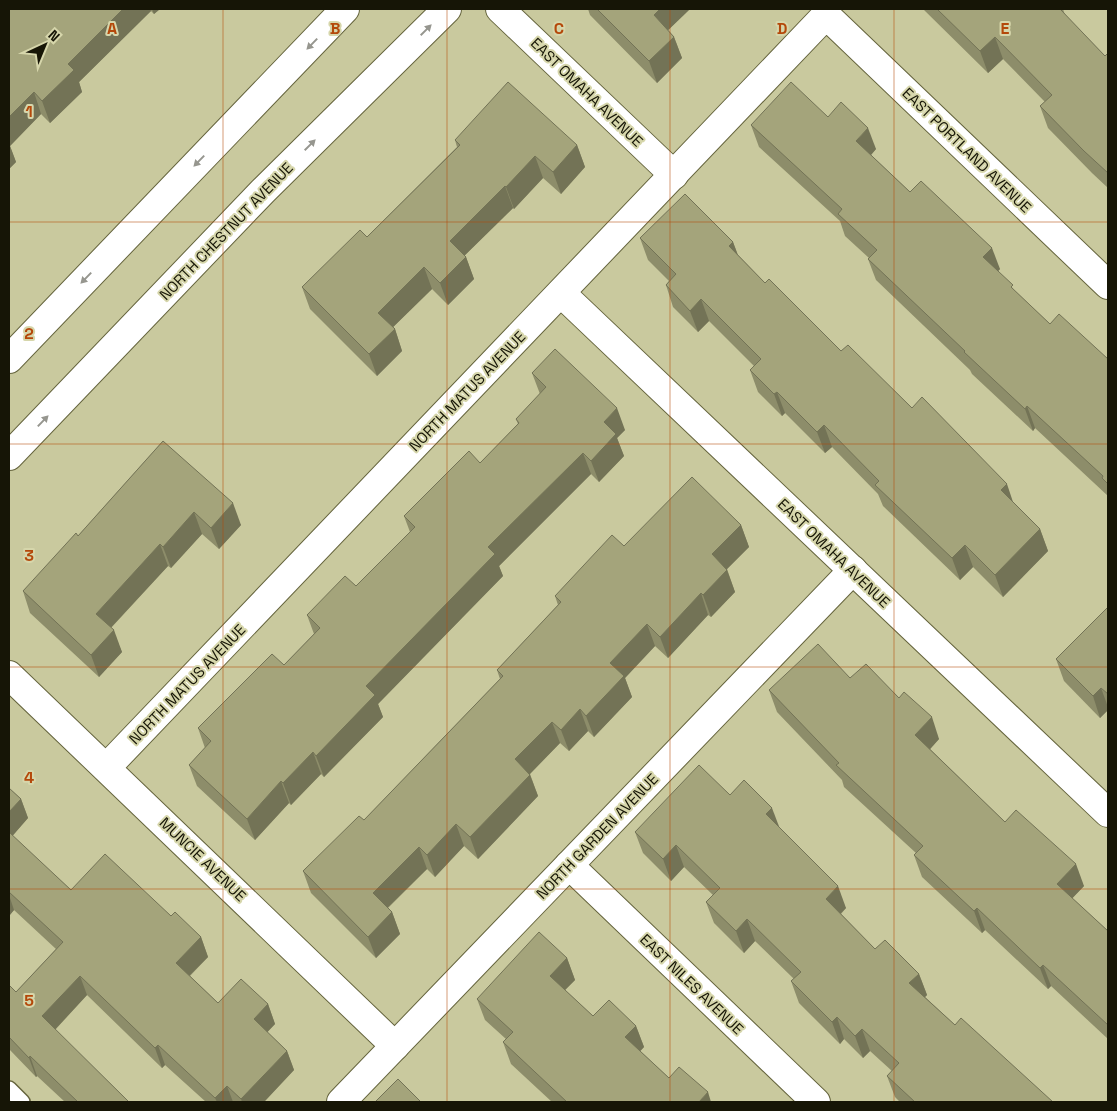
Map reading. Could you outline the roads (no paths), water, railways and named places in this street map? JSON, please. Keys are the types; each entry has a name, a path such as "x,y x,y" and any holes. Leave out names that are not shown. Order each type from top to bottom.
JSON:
{"street":[{"path":"9,359 346,9"},
{"name":"NORTH CHESTNUT AVENUE","path":"9,456 263,191 447,9"},
{"name":"EAST OMAHA AVENUE","path":"500,9 674,175"},
{"name":"NORTH MATUS AVENUE","path":"107,767 826,15"},
{"name":"EAST PORTLAND AVENUE","path":"826,15 1108,285"},
{"name":"EAST OMAHA AVENUE","path":"560,292 1108,812"},
{"name":"NORTH GARDEN AVENUE","path":"341,1102 853,570"},
{"name":"MUNCIE AVENUE","path":"9,674 395,1046"},
{"name":"EAST NILES AVENUE","path":"569,865 816,1102"}],"lane":[{"path":"9,1089 22,1102"}]}
